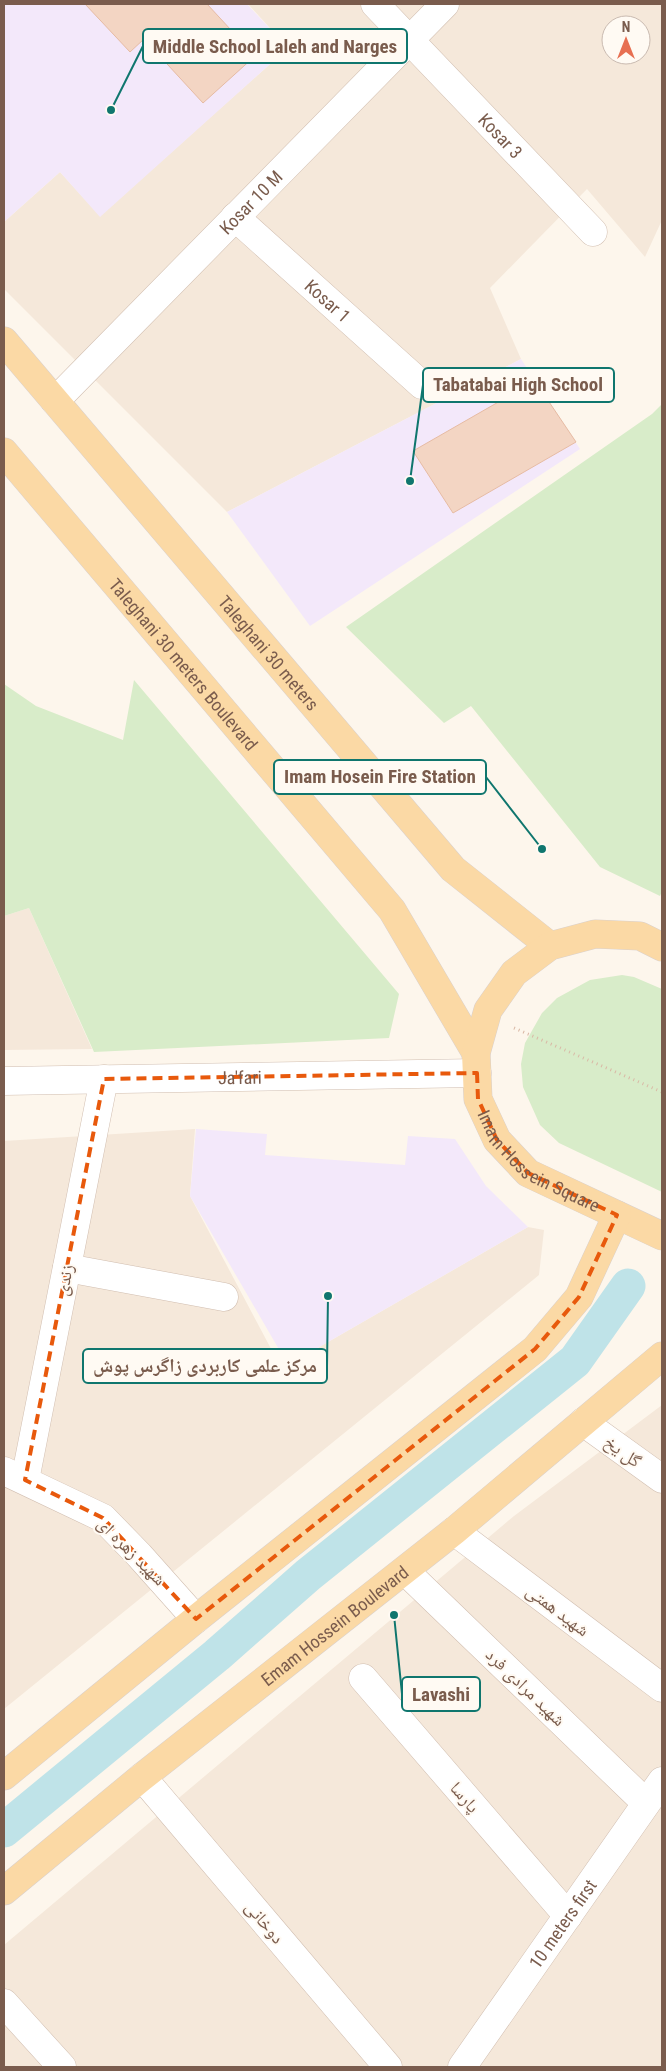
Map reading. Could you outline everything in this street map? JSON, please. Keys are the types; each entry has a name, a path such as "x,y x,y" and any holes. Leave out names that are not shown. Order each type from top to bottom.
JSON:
{"main road":[{"name":"Taleghani 30 meters","path":"4,341 453,869 550,946"},
{"name":"Taleghani 30 meters Boulevard","path":"4,452 392,910 476,1063"},
{"name":"Imam Hossein Square","path":"662,947 640,936 594,934 550,946 514,973 488,1010 476,1063 478,1099 497,1140 528,1173 662,1236"},
{"path":"4,1776 196,1619 535,1349 579,1297 616,1215"},
{"name":"Emam Hossein Boulevard","path":"4,1891 142,1777 454,1532 662,1356"}],"street":[{"name":"Kosar 3","path":"375,4 593,232"},
{"name":"Kosar 10 M","path":"54,401 445,4"},
{"name":"Kosar 1","path":"235,217 422,384"},
{"name":"Ja'fari","path":"4,1081 104,1079 476,1063"},
{"name":"زندی","path":"14,1476 67,1268 104,1079"},
{"path":"67,1268 224,1298"},
{"name":"گل یخ","path":"584,1422 662,1480"},
{"name":"شهید زهره ای","path":"14,1476 103,1518 140,1555 196,1619"},
{"name":"شهید همتی","path":"454,1532 662,1688"},
{"name":"شهید مرادی فرد","path":"405,1571 657,1790"},
{"name":"پارسا","path":"363,1678 568,1916"},
{"name":"دوخانی","path":"142,1777 388,2067"},
{"name":"10 meters first","path":"462,2067 657,1790"},
{"path":"4,2003 62,2067"}],"path":[{"path":"486,1016 662,1092"}],"highlighted area":[{"path":"477,1073 478,1099 497,1140 528,1173 617,1215 579,1297 535,1349 196,1619 103,1518 25,1480 104,1079"}],"shaded area":[{"path":"4,4 247,4 288,48 100,217 60,172 4,222"},
{"path":"248,4 662,4 662,220 645,257 587,189 490,288 521,359 227,512 4,289 4,222 60,172 100,216 288,48"},
{"path":"521,359 580,449 310,626 227,512"},
{"path":"29,908 92,1049 4,1050 4,916"},
{"path":"195,1129 190,1196 277,1360 288,1365 528,1227 544,1230 539,1275 4,1709 4,1141"},
{"path":"196,1129 267,1134 265,1155 405,1165 408,1136 455,1139 486,1186 528,1227 288,1365 190,1196"},
{"path":"662,1405 662,2067 4,2067 4,1945 514,1516"}],"green space":[{"path":"662,404 662,891 660,896 600,867 471,706 444,723 346,627 652,414"},
{"path":"134,680 399,994 389,1038 94,1052 29,908 4,916 4,684 36,706 123,740"},
{"path":"622,975 634,977 662,989 662,1192 559,1143 540,1125 523,1087 521,1064 525,1043 542,1013 557,998 590,980"}],"building":[{"path":"85,4 207,4 255,56 203,103 144,39 130,52"},
{"path":"535,381 576,442 453,513 413,451"}],"waterway":[{"path":"4,1830 217,1655 308,1575 575,1361 628,1286"}],"place":[{"name":"Middle School Laleh and Narges","path":"111,110"},
{"name":"Tabatabai High School","path":"410,481"},
{"name":"Imam Hosein Fire Station","path":"542,849"},
{"name":"مرکز علمی کاربردی زاگرس پوش","path":"328,1296"},
{"name":"Lavashi","path":"394,1615"}]}
